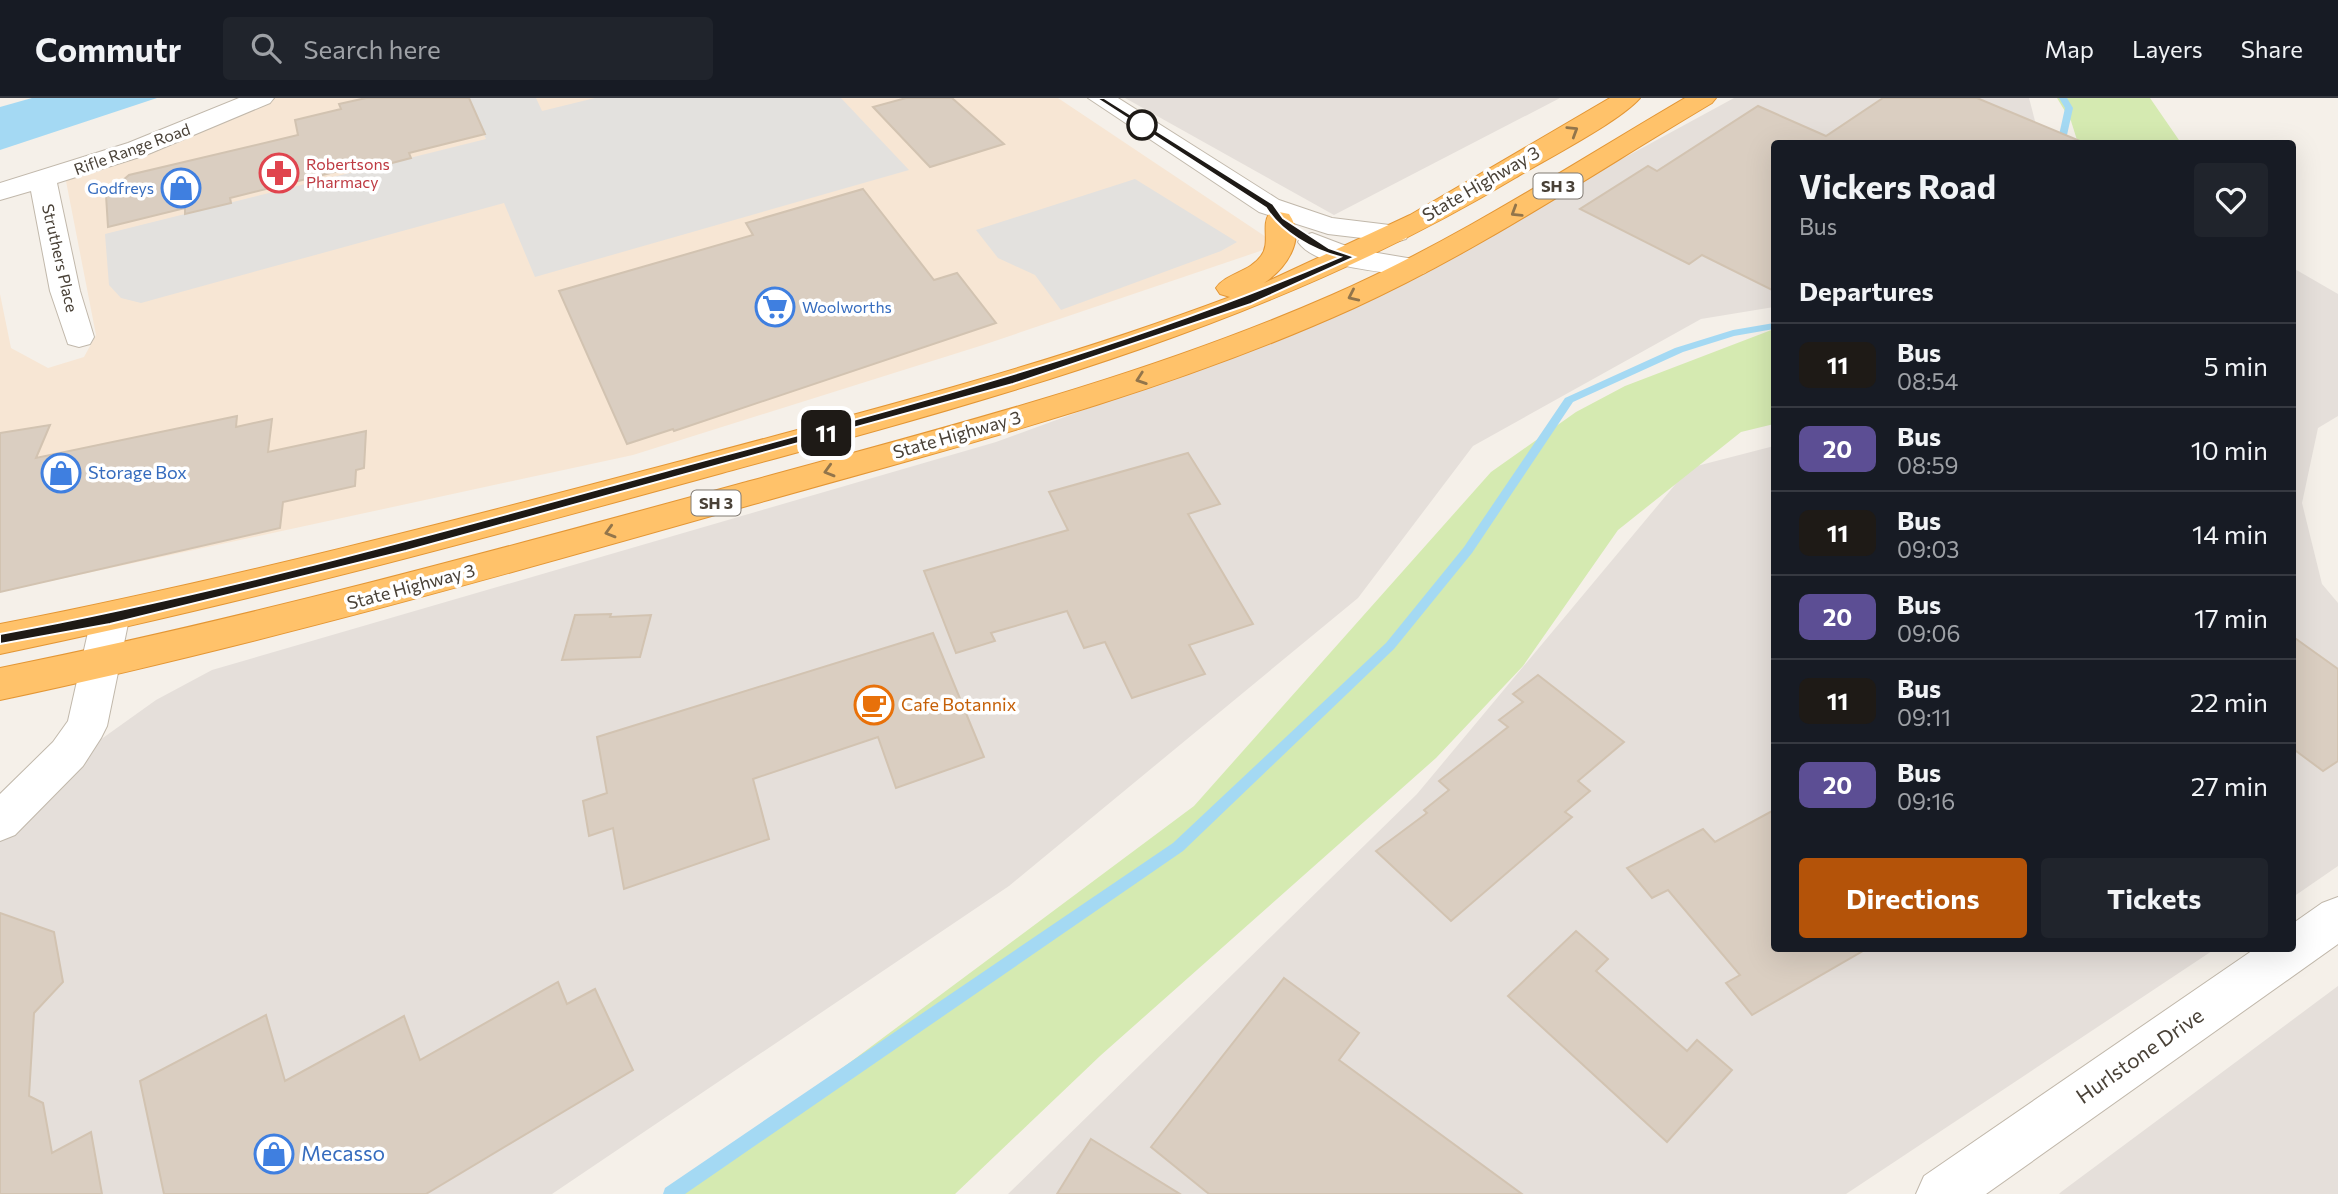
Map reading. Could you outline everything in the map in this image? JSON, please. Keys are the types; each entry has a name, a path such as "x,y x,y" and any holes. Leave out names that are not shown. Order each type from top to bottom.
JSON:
{"highway":[{"name":"State Highway 3","path":"0,639 110,619 406,547 1051,368 1247,301 1350,257 1627,98"},
{"name":"State Highway 3","path":"0,684 102,665 457,575 1003,423 1233,347 1301,320 1415,267 1499,222 1703,98"},
{"path":"1051,368 1124,327 1244,283 1261,273 1280,249 1283,236 1274,213"}],"street":[{"name":"Rifle Range Road","path":"0,192 137,149 261,98"},
{"path":"1101,98 1325,250 1350,257 1415,267"},
{"name":"Struthers Place","path":"43,180 65,291 79,337"},
{"path":"1274,213 1328,226 1396,233"},
{"path":"0,822 68,754 87,726 110,619"},
{"name":"Hurlstone Drive","path":"2296,947 2338,918"},
{"name":"Hurlstone Drive","path":"1942,1194 2289,952"}],"shaded area":[{"path":"269,98 1058,98 1278,245 983,345 633,455 0,592 0,294 11,348 48,368 84,357 96,335 66,181"},
{"path":"468,98 536,98 542,111 595,98 841,98 909,170 535,277 504,203 141,303 121,298 109,285 105,234 486,139"},
{"path":"1125,98 1560,98 1334,215"},
{"path":"1734,98 2029,98 2040,140 1771,140 1771,307 1701,319 1473,446 1358,598 1009,886 552,1194 0,1194 0,833 79,755 156,700 212,670 996,442 1193,370 1357,303"},
{"path":"1135,179 1237,242 1221,251 1061,310 1035,275 998,258 976,230"},
{"path":"2296,270 2338,294 2338,416 2318,428 2302,503 2322,584 2338,603 2338,866 2296,895"},
{"path":"1771,447 1771,952 2210,952 1846,1194 1008,1194 1417,794 1689,468"},
{"path":"2338,986 2338,1194 2059,1194 2061,1192"}],"green space":[{"path":"2057,98 2150,98 2179,140 2077,140 2071,121"},
{"path":"1771,330 1771,425 1741,432 1618,530 1523,666 1436,758 1100,1056 955,1194 665,1194 727,1154 1194,806 1491,472 1576,412 1625,386"}],"water":[{"path":"32,98 157,98 0,150 0,107"}],"building":[{"path":"366,98 469,98 485,134 409,153 411,158 369,169 367,164 230,198 231,203 185,214 185,208 108,227 106,195 129,175 298,135 295,120 341,109 339,104"},
{"path":"906,98 952,98 1004,144 930,167 873,107"},
{"path":"1883,98 1977,98 2077,140 1771,140 1771,290 1702,255 1689,264 1580,209 1648,166 1657,171 1758,106 1826,136"},
{"name":"Woolworths","path":"863,189 934,280 957,273 996,323 674,431 673,429 627,444 559,291 753,235 746,223"},
{"path":"237,416 236,427 272,419 268,452 366,431 364,468 356,470 355,486 283,502 280,528 0,592 0,433 50,425 36,458"},
{"path":"1188,453 1220,504 1188,514 1253,624 1189,645 1205,674 1132,698 1105,642 1084,648 1067,611 991,633 995,641 956,653 924,571 1068,530 1049,492"},
{"path":"611,614 610,617 651,615 640,657 562,660 575,615"},
{"path":"933,633 984,757 896,788 878,737 753,779 769,839 624,889 613,828 589,836 583,801 607,793 597,737"},
{"path":"2296,639 2338,669 2338,761 2323,771 2296,751"},
{"path":"1538,675 1624,742 1578,781 1590,791 1565,812 1572,817 1451,921 1376,851 1427,813 1424,810 1449,790 1439,781 1508,727 1499,720 1523,702 1513,694"},
{"path":"1771,812 1771,952 1861,952 1752,1015 1726,983 1740,975 1668,890 1652,898 1627,868 1703,829 1715,842"},
{"path":"0,913 54,932 63,982 34,1013 29,1096 43,1103 52,1153 91,1132 102,1194 0,1194"},
{"path":"1576,931 1608,959 1596,971 1687,1051 1697,1040 1732,1070 1667,1142 1508,996"},
{"path":"1284,978 1359,1033 1339,1060 1522,1194 1209,1194 1151,1147"},
{"path":"558,982 567,1004 595,989 633,1070 426,1194 164,1194 140,1081 266,1015 285,1081 404,1016 420,1060"},
{"path":"1091,1139 1180,1194 1057,1194"}],"waterway":[{"path":"2062,140 2069,108 2063,98"},
{"path":"671,1194 1178,847 1390,646 1468,550 1569,400 1679,350 1733,333 1771,327"}],"bus line":[{"name":"11","path":"0,639 110,619 406,547 1009,381 1102,353 1247,301 1350,257 1325,250 1279,220 1269,206 1101,98"}],"place":[{"name":"Robertsons Pharmacy","path":"279,173"},
{"name":"Godfreys","path":"181,188"},
{"name":"Woolworths","path":"775,307"},
{"name":"Storage Box","path":"61,473"},
{"name":"Cafe Botannix","path":"874,705"},
{"name":"Mecasso","path":"274,1154"}]}
